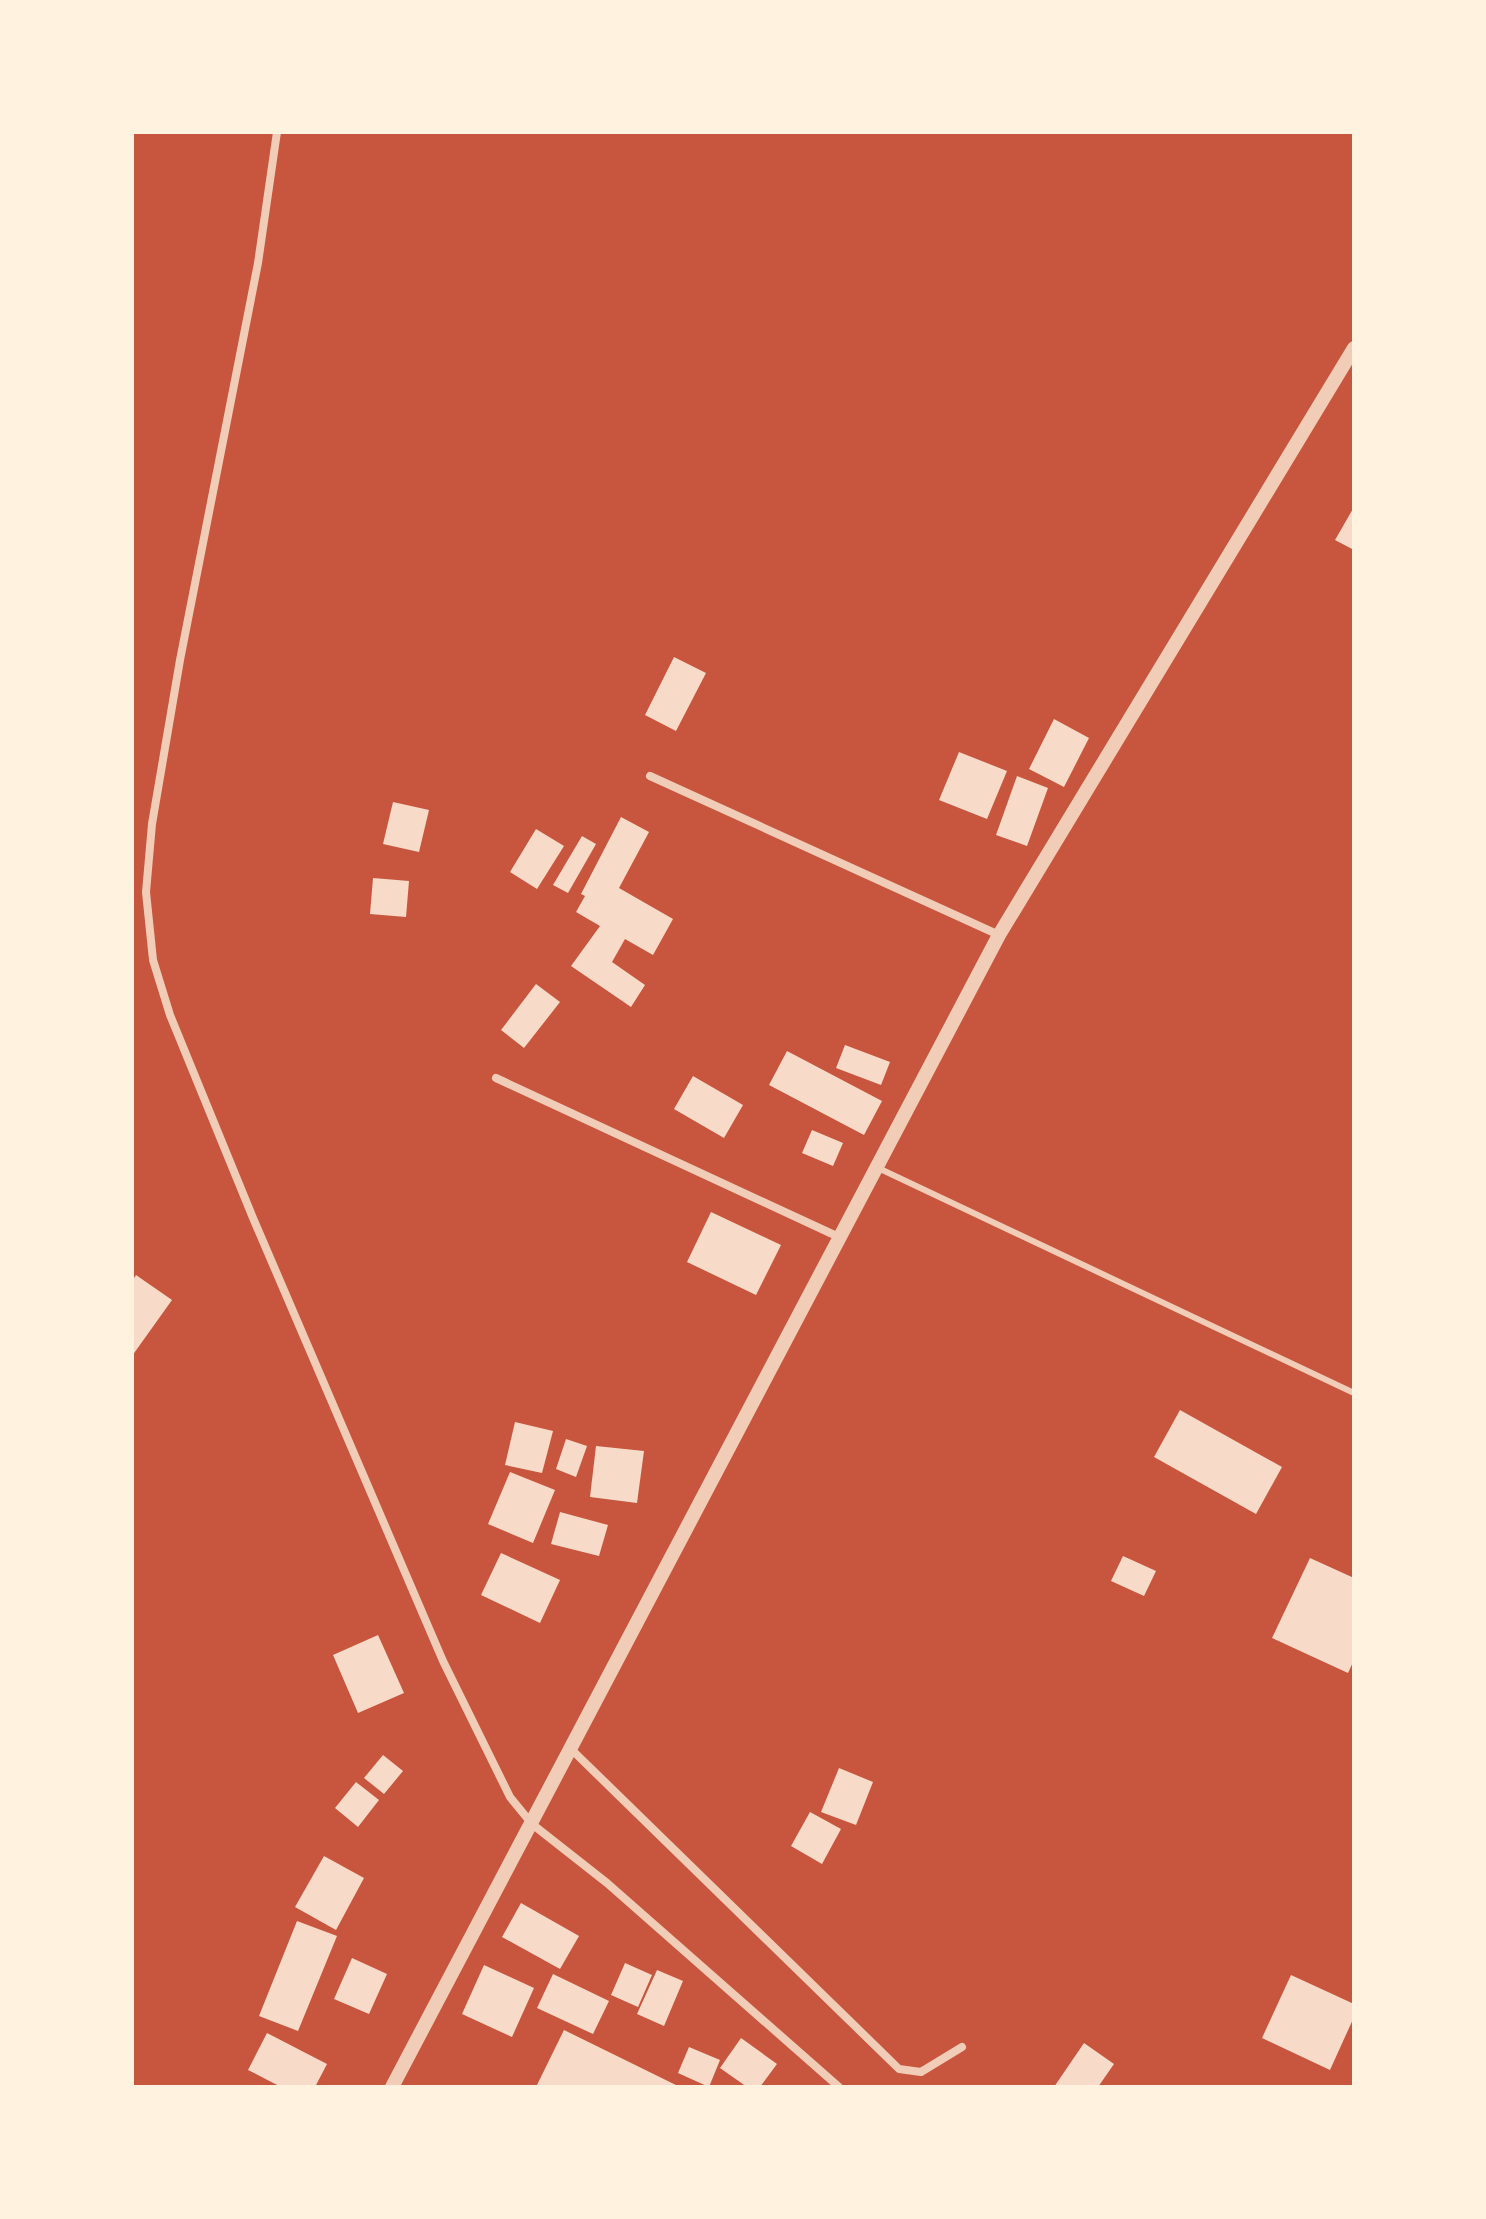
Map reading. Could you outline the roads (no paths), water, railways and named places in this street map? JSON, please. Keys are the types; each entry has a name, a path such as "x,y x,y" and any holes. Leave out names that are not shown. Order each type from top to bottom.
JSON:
{"street":[{"path":"277,132 258,263 152,824 146,892 153,960 170,1015 253,1218 443,1661 510,1797 532,1824 607,1883 839,2087"},
{"path":"392,2087 842,1239 876,1167 999,935 1354,348"},
{"path":"650,776 999,935"},
{"path":"496,1078 842,1239"},
{"path":"572,1750 899,2069 921,2072 962,2047"}],"lane":[{"path":"876,1167 1354,1393"}]}
